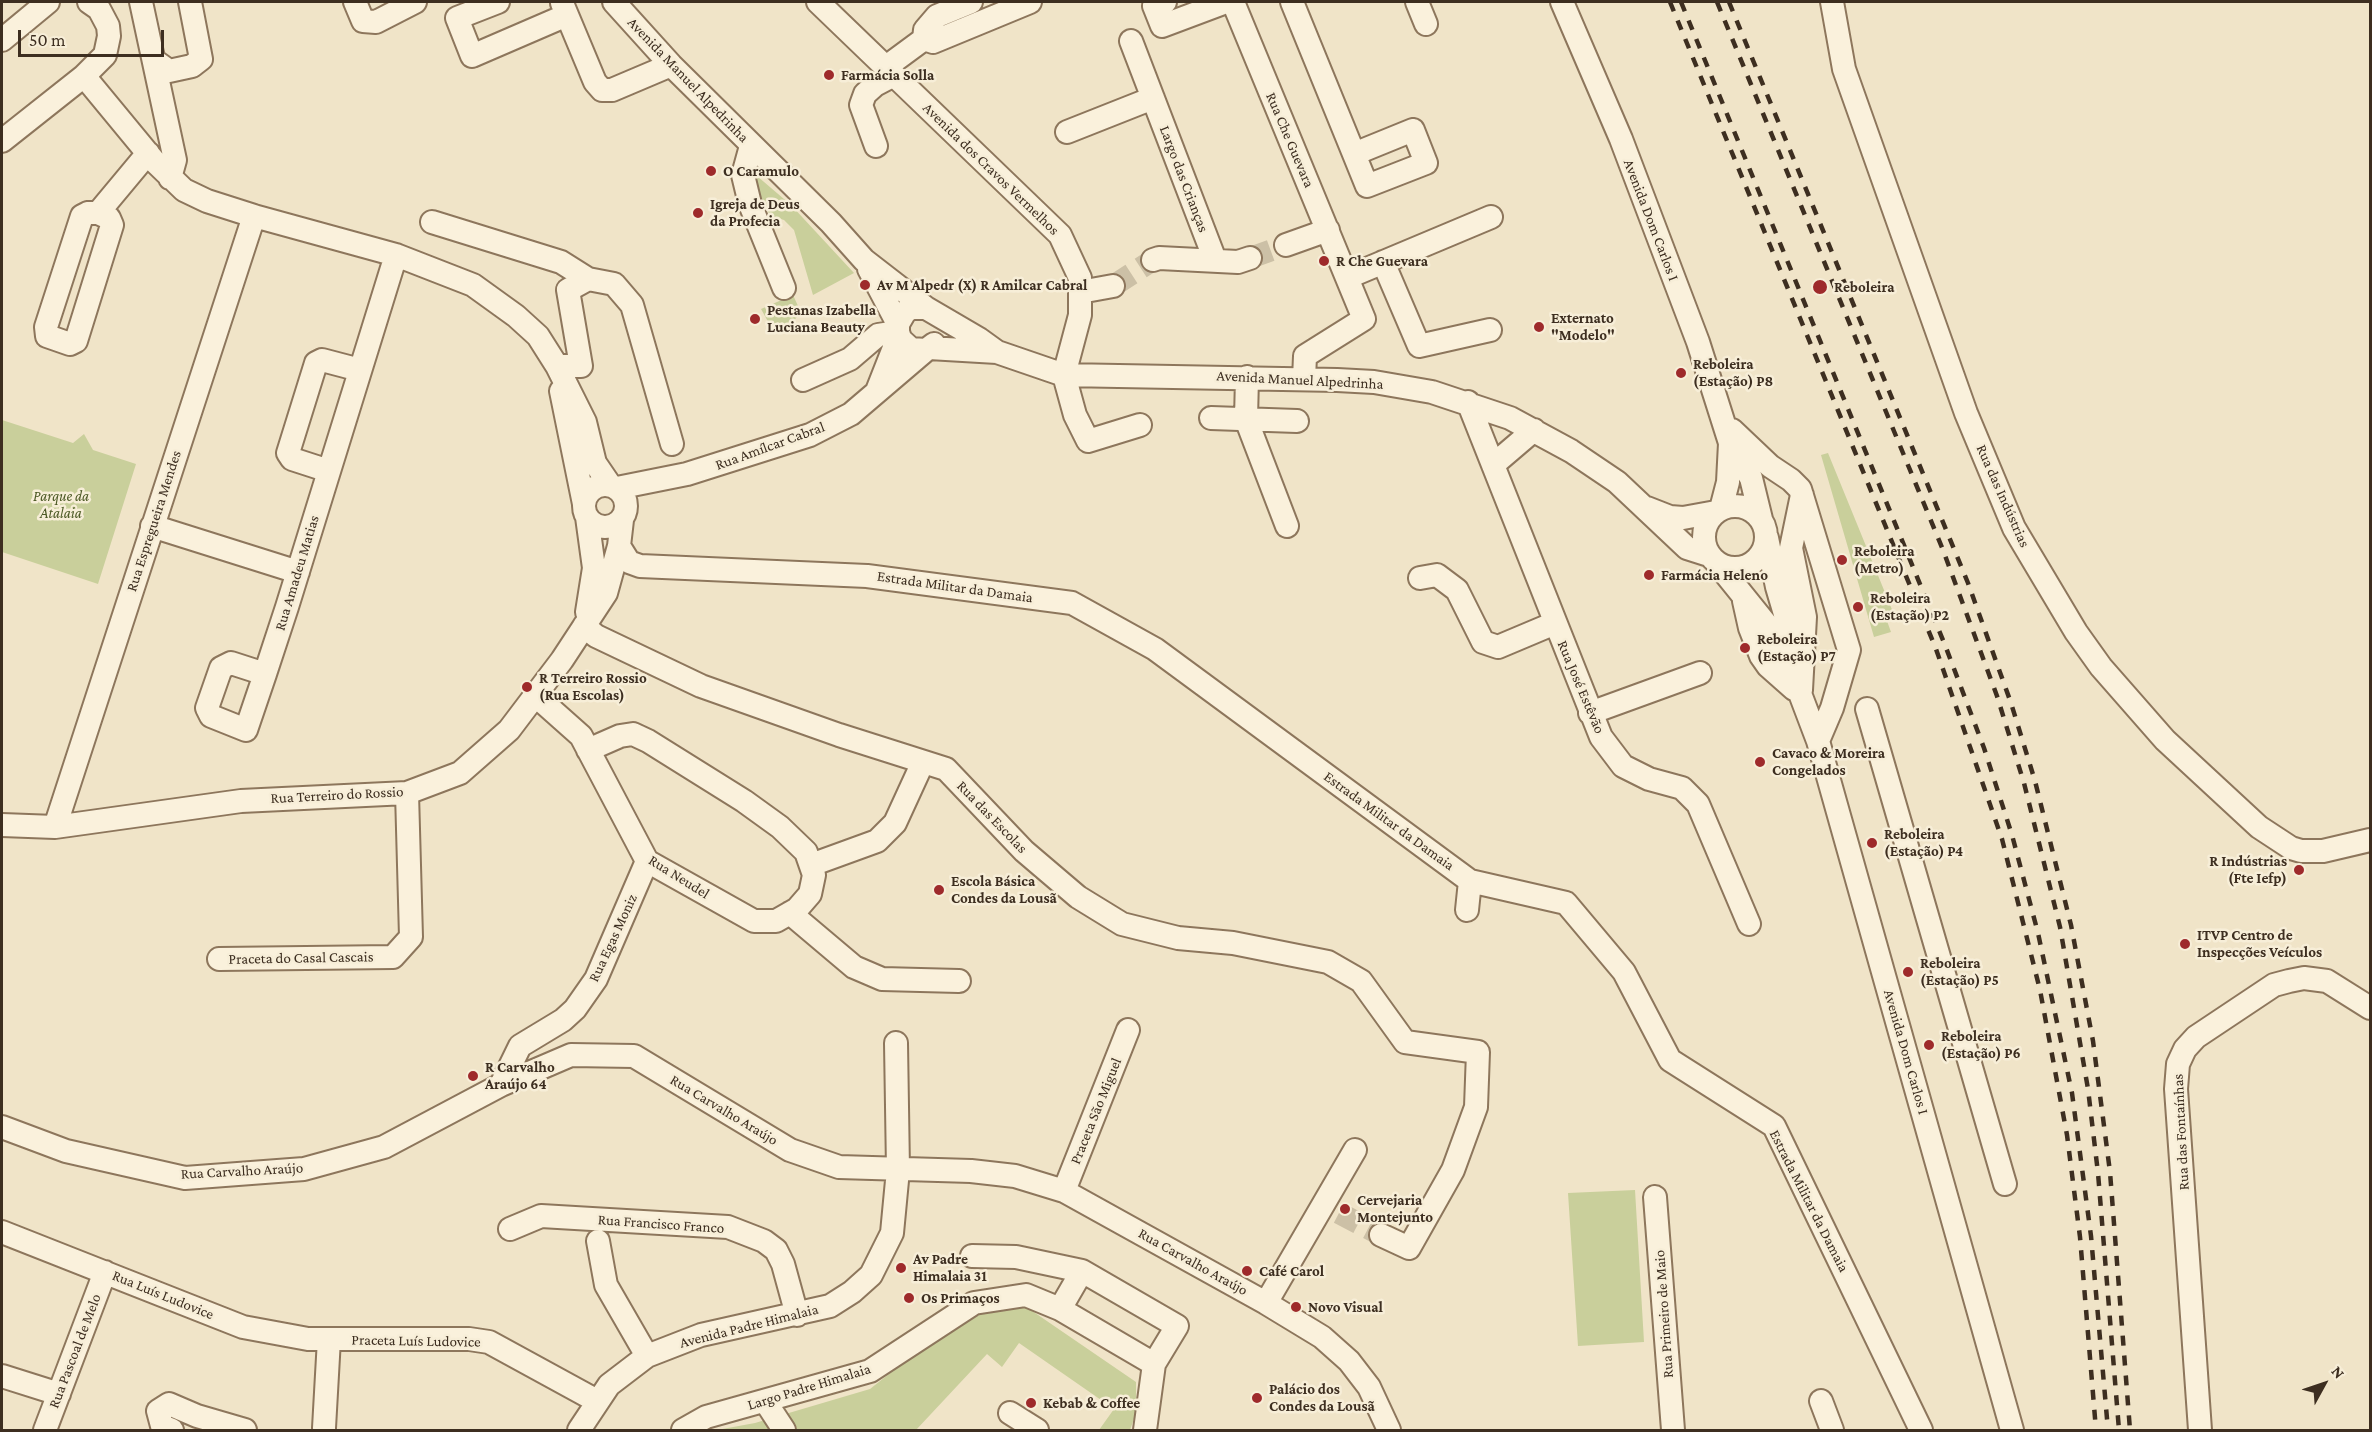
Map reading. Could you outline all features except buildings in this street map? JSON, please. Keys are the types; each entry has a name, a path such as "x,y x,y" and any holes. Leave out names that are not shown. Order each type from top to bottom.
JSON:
{"street":[{"path":"2,40 48,2"},
{"path":"2,141 84,75 105,55 109,36 105,17 92,2"},
{"path":"141,2 175,160 170,178"},
{"path":"155,61 169,71 192,66 201,59 190,2"},
{"path":"355,2 363,21 376,22 415,2"},
{"path":"498,2 457,18 472,56 564,8 595,82 602,90 612,90 671,65"},
{"name":"Avenida Manuel Alpedrinha","path":"614,2 671,65 864,260 929,310 997,352 1064,375 1304,379 1393,385 1468,402 1534,430 1592,464 1646,507 1680,542 1713,559"},
{"name":"Avenida dos Cravos Vermelhos","path":"818,2 1060,234 1080,278 1080,315 1064,375"},
{"path":"876,146 861,105 865,94 924,39 925,30 938,15 971,2"},
{"path":"924,39 933,42 1030,2"},
{"path":"1165,2 1154,6 1162,26 1226,2"},
{"name":"Rua Che Guevara","path":"1233,2 1364,319 1305,356 1304,379"},
{"path":"1292,2 1354,154"},
{"path":"1417,2 1426,24"},
{"name":"Avenida Dom Carlos I","path":"1562,2 1621,139 1698,342 1727,432 1751,478 1777,587 1792,638 1797,685 1818,741 2012,1431"},
{"path":"1572,2 1574,27"},
{"name":"Rua das Indústrias","path":"1832,2 1844,69 1966,413 2014,528 2076,632 2101,667 2164,740 2259,828 2291,848 2301,851 2364,843"},
{"name":"Largo das Crianças","path":"1131,41 1215,260"},
{"path":"84,75 148,153 184,190 207,201 254,216 396,255 473,285 516,316 538,336 557,366 585,422 595,463 625,499 623,517 617,524 604,527 591,522 586,510 590,491 603,485 613,487"},
{"path":"1067,132 1153,98"},
{"path":"751,146 743,175 750,204 784,288"},
{"path":"98,213 109,218 112,225 76,341 70,344 48,336 46,327 81,216 98,213 148,153"},
{"name":"Rua Espregueira Mendes","path":"55,827 254,216"},
{"path":"1348,277 1491,217"},
{"path":"432,222 561,262 588,279 614,284 632,305 672,444"},
{"path":"1286,245 1328,230"},
{"name":"Rua Amadeu Matias","path":"265,674 231,663 221,668 207,708 211,716 246,730 265,674 298,572 396,255"},
{"path":"1153,260 1159,258 1238,262 1250,258"},
{"name":"Avenida Manuel Alpedrinha","path":"864,260 898,331 911,349 997,352"},
{"path":"1383,262 1419,346 1490,330"},
{"path":"557,366 581,366 568,290 588,279"},
{"path":"1080,292 1113,286"},
{"path":"803,380 850,359 878,335 898,331 901,318 911,308 929,310 940,324 941,333 938,340 927,349"},
{"name":"Rua Amílcar Cabral","path":"877,391 898,331"},
{"name":"Rua Amílcar Cabral","path":"613,487 687,474 810,435 851,414 927,349"},
{"path":"329,471 292,459 288,453 316,363 322,360 360,370"},
{"path":"557,366 586,510 594,568 584,626"},
{"path":"1064,375 1075,415 1088,441 1140,425"},
{"path":"1247,377 1246,419 1287,526"},
{"name":"Rua José Estêvão","path":"1468,402 1601,737 1623,766 1649,779 1682,788 1698,804 1749,924"},
{"path":"1211,418 1297,421"},
{"path":"1492,465 1534,430"},
{"path":"1727,432 1791,480 1802,495 1849,650 1832,708 1818,741"},
{"name":"Avenida Dom Carlos I","path":"1718,511 1728,482 1727,432"},
{"name":"Rua Amílcar Cabral","path":"623,517 687,474"},
{"path":"1713,559 1725,567 1744,568 1760,557 1764,527 1747,508 1738,506 1718,511 1705,528 1705,547 1713,559 1743,597 1750,628 1761,656 1768,666 1797,685 1805,617 1791,549 1802,495"},
{"name":"Avenida Manuel Alpedrinha","path":"1646,507 1670,517 1683,518 1718,511"},
{"name":"Rua Terreiro do Rossio","path":"2,825 55,827 241,801 407,793 460,772 509,730 536,696 606,593 619,546 623,517"},
{"path":"1764,527 1783,522 1795,525 1816,540"},
{"path":"152,526 298,572"},
{"name":"Estrada Militar da Damaia","path":"619,546 629,562 640,566 867,576 1071,603 1155,649 1470,880 1566,903 1624,972 1670,1060 1774,1126 1921,1431"},
{"path":"1420,579 1437,575 1457,590 1483,642 1498,647 1555,623"},
{"name":"Rua das Escolas","path":"584,626 596,636 701,686 946,769 1023,851 1078,897 1122,924 1178,938 1233,943 1328,962 1361,981 1405,1042 1478,1052 1476,1107 1453,1170 1409,1248 1382,1234"},
{"path":"1590,713 1700,673"},
{"name":"Rua Neudel","path":"536,696 580,736 647,861 754,921 776,921 798,909 810,894 814,875 811,864"},
{"path":"1867,709 2006,1184"},
{"path":"588,750 621,736 633,734 648,741 744,801 780,827 806,852 811,864 877,841 895,823 923,762"},
{"name":"Praceta do Casal Cascais","path":"219,959 393,957 411,937 407,793"},
{"name":"Rua Terreiro do Rossio","path":"2,815 55,827"},
{"name":"Rua Egas Moniz","path":"501,1085 520,1046 564,1020 596,979 647,861"},
{"path":"1467,910 1470,880"},
{"path":"790,913 854,967 882,979 958,981"},
{"name":"Rua das Fontaínhas","path":"2200,1431 2176,1089 2178,1064 2185,1049 2196,1037 2274,985 2304,978 2327,981 2370,1008"},
{"name":"Praceta São Miguel","path":"1064,1191 1128,1030"},
{"name":"Avenida Padre Himalaia","path":"579,1431 609,1385 647,1356 700,1335 796,1316 830,1306 852,1292 871,1275 892,1233 898,1170 896,1043"},
{"name":"Rua Carvalho Araújo","path":"2,1127 66,1151 185,1178 304,1169 384,1147 501,1085 571,1055 634,1056 790,1150 839,1167 971,1171 1015,1176 1064,1191 1266,1303 1322,1337 1349,1361 1369,1387 1389,1431"},
{"path":"1266,1303 1331,1209 1355,1150"},
{"name":"Rua Primeiro de Maio","path":"1655,1197 1673,1431"},
{"name":"Rua Francisco Franco","path":"510,1229 541,1216 728,1227 764,1241 776,1250 783,1264 796,1316"},
{"name":"Rua Luís Ludovice","path":"2,1232 243,1327 308,1339 329,1339"},
{"path":"598,1240 606,1285 647,1356"},
{"path":"972,1256 1016,1257 1082,1271 1177,1326 1154,1364 1145,1431"},
{"path":"1060,1309 1082,1271"},
{"name":"Rua Pascoal de Melo","path":"45,1431 105,1272"},
{"name":"Largo Padre Himalaia","path":"683,1431 706,1417 870,1371 974,1303 1026,1295 1060,1309 1154,1364"},
{"path":"325,1430 329,1339"},
{"name":"Praceta Luís Ludovice","path":"329,1339 469,1339 489,1342 597,1401"},
{"path":"2,1376 58,1394"},
{"path":"765,1401 784,1431"},
{"path":"1821,1401 1832,1431"},
{"path":"172,1431 162,1426 158,1411 169,1404 197,1416 245,1431"},
{"path":"1010,1413 1037,1431"}],"green space":[{"path":"757,176 791,205 854,273 813,295 794,230 784,220 771,216 756,194 755,178"},
{"path":"793,295 798,306 797,317 789,326 781,329 771,327 761,309"},
{"name":"Parque da Atalaia","path":"2,420 73,443 84,434 93,450 136,464 98,584 2,552"},
{"path":"1828,453 1895,617 1887,621 1891,632 1874,637 1821,455"},
{"path":"1635,1190 1644,1342 1578,1346 1568,1193"},
{"path":"1022,1304 1136,1382 1136,1413 1130,1430 1099,1430 1114,1409 1019,1343 1002,1367 987,1354 916,1430 717,1430 755,1423 870,1389 938,1335 976,1310"}],"tunnel":[{"path":"1250,258 1286,245"},
{"path":"1113,286 1153,260"},
{"path":"1339,1213 1381,1235"}],"railway":[{"path":"1670,2 1936,649 2002,839 2040,990 2067,1135 2080,1237 2096,1430"},
{"path":"1681,2 1945,645 1984,748 2012,835 2038,933 2072,1093 2091,1236 2108,1430"},
{"path":"1717,2 1943,550 1997,696 2024,783 2060,927 2088,1089 2098,1173 2119,1430"},
{"path":"1729,2 1968,583 2011,703 2035,781 2071,925 2093,1041 2110,1172 2130,1430"}],"place":[{"name":"Farmácia Solla","path":"829,75"},
{"name":"O Caramulo","path":"711,171"},
{"name":"Igreja de Deus da Profecia","path":"698,213"},
{"name":"R Che Guevara","path":"1324,261"},
{"name":"Av M Alpedr (X) R Amilcar Cabral","path":"865,285"},
{"name":"Reboleira","path":"1820,287"},
{"name":"Pestanas Izabella Luciana Beauty","path":"755,319"},
{"name":"Externato \"Modelo\"","path":"1539,327"},
{"name":"Reboleira (Estação) P8","path":"1681,373"},
{"name":"Reboleira (Metro)","path":"1842,560"},
{"name":"Farmácia Heleno","path":"1649,575"},
{"name":"Reboleira (Estação) P2","path":"1858,607"},
{"name":"Reboleira (Estação) P7","path":"1745,648"},
{"name":"R Terreiro Rossio (Rua Escolas)","path":"527,687"},
{"name":"Cavaco & Moreira Congelados","path":"1760,762"},
{"name":"Reboleira (Estação) P4","path":"1872,843"},
{"name":"R Indústrias (Fte Iefp)","path":"2299,870"},
{"name":"Escola Básica Condes da Lousã","path":"939,890"},
{"name":"ITVP Centro de Inspecções Veículos","path":"2185,944"},
{"name":"Reboleira (Estação) P5","path":"1908,972"},
{"name":"Reboleira (Estação) P6","path":"1929,1045"},
{"name":"R Carvalho Araújo 64","path":"473,1076"},
{"name":"Cervejaria Montejunto","path":"1345,1209"},
{"name":"Av Padre Himalaia 31","path":"901,1268"},
{"name":"Café Carol","path":"1247,1271"},
{"name":"Os Primaços","path":"909,1298"},
{"name":"Novo Visual","path":"1296,1307"},
{"name":"Palácio dos Condes da Lousã","path":"1257,1398"},
{"name":"Kebab & Coffee","path":"1031,1403"}]}
